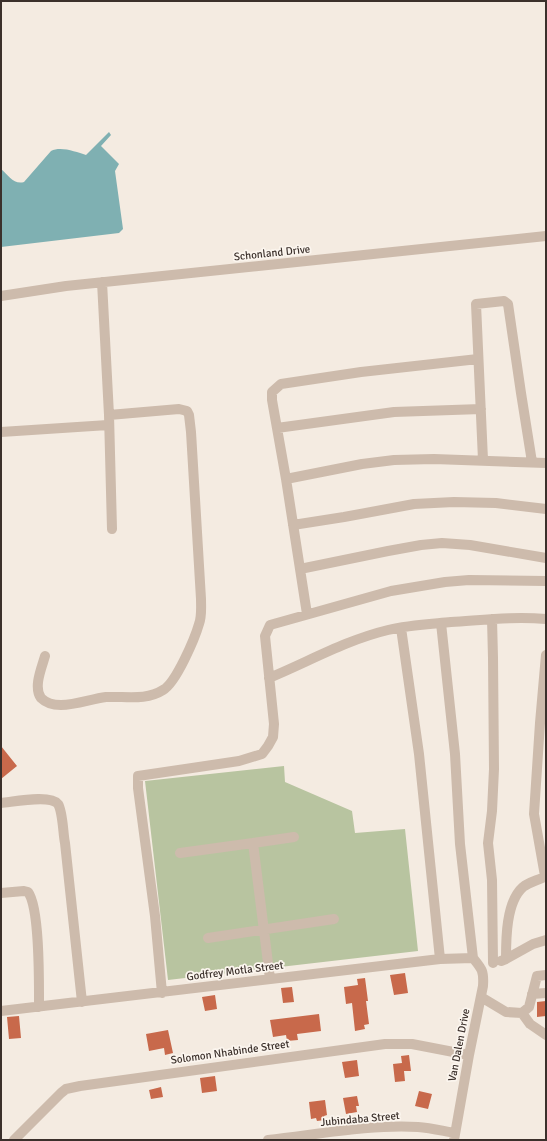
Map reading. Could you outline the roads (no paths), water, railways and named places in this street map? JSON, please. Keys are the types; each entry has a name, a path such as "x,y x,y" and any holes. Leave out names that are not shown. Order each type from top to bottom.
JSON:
{"street":[{"name":"Schonland Drive","path":"1,296 102,282 546,236"},
{"path":"102,282 109,420 112,529"},
{"path":"483,460 476,304 504,301 508,304 520,392 532,462"},
{"path":"307,614 286,479 276,428 272,392 281,384 361,372 478,359"},
{"path":"1,432 109,420 179,409 187,411 189,415 201,599 200,622 174,678 164,690 153,695 139,698 107,697 61,705 48,703 40,697 38,689 45,656"},
{"path":"276,428 394,412 481,409"},
{"path":"286,479 362,464 394,460 434,459 546,463"},
{"path":"293,525 414,504 454,502 496,503 546,509"},
{"path":"300,569 388,551 442,543 470,545 546,558"},
{"path":"162,992 155,916 138,788 138,776 239,761 262,754 273,738 274,724 268,678 265,636 270,625 391,591 445,582 469,580 546,581"},
{"path":"268,678 360,639 388,630 441,623 492,619 546,619"},
{"path":"492,619 494,769 492,811 488,843 492,880 493,963"},
{"name":"Van Dalen Drive","path":"441,623 455,754 460,844 475,961 482,969 483,977 481,997 454,1136"},
{"path":"401,628 419,754 440,959"},
{"path":"506,959 506,930 510,913 518,892 524,886 546,876 534,814 546,655"},
{"path":"1,803 52,800 58,804 61,815 82,1002"},
{"path":"180,853 294,837"},
{"path":"253,843 270,979"},
{"path":"1,893 28,892 33,903 38,951 40,1007"},
{"path":"208,938 334,919"},
{"name":"Godfrey Motla Street","path":"1,1011 440,959 493,963 506,959 533,944 546,940"},
{"path":"481,997 506,1012 522,1013 529,1006 537,976 546,975"},
{"path":"532,994 546,993"},
{"path":"522,1013 530,1024 546,1034"},
{"name":"Solomon Nhabinde Street","path":"14,1140 61,1093 66,1089 80,1086 385,1044 412,1044 469,1055"},
{"name":"Jubindaba Street","path":"268,1140 363,1129 402,1127 420,1127 454,1136"}],"water":[{"path":"109,132 111,135 101,146 119,164 115,171 123,229 119,233 1,247 1,169 14,181 20,183 24,182 51,151 64,149 86,155"}]}
